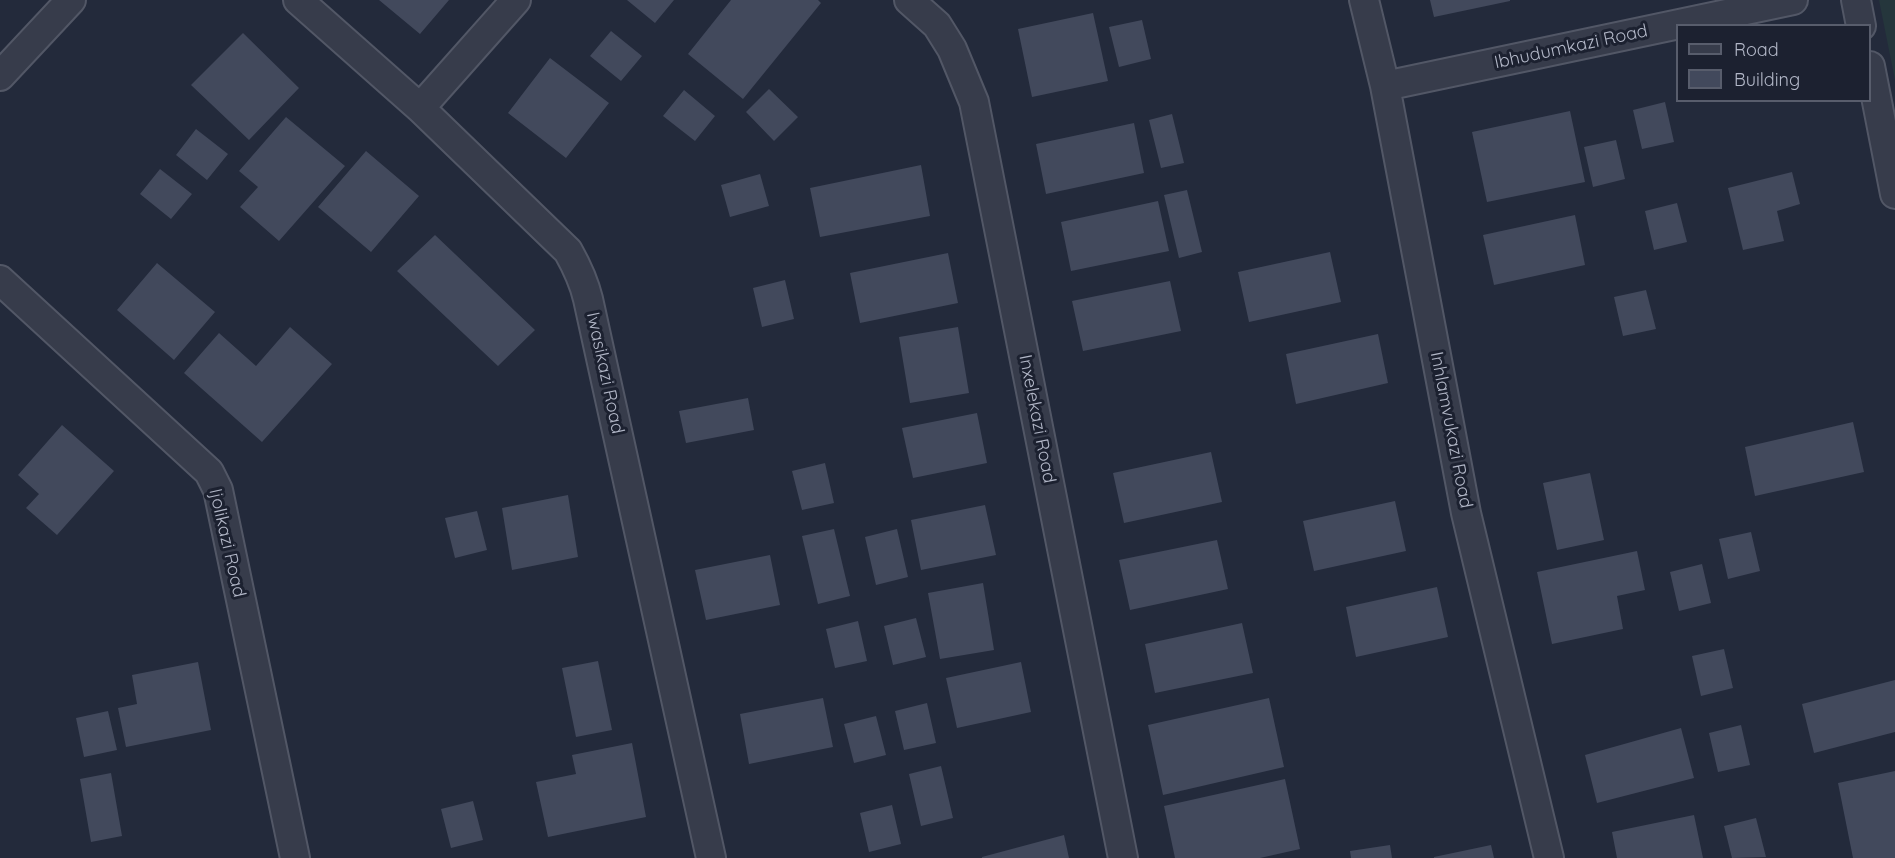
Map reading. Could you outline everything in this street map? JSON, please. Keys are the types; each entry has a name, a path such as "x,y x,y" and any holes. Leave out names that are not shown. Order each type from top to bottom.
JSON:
{"street":[{"path":"0,76 71,0"},
{"name":"Iwasikazi Road","path":"298,0 420,108 568,251 584,281 711,858"},
{"path":"420,108 516,0"},
{"name":"Inxelekazi Road","path":"909,0 937,25 952,49 974,102 1124,858"},
{"name":"Inhlamvukazi Road","path":"1364,0 1385,86 1466,513 1549,858"},
{"name":"Ibhudumkazi Road","path":"1678,24 1792,0"},
{"path":"1856,0 1861,24"},
{"name":"Ibhudumkazi Road","path":"1385,86 1676,25"},
{"path":"1871,76 1895,194"},
{"name":"Ijolikazi Road","path":"0,279 208,472 218,490 295,858"}],"shaded area":[{"path":"1879,0 1895,0 1895,80"}],"building":[{"path":"379,0 449,0 420,34"},
{"path":"627,0 674,0 655,23"},
{"path":"731,0 818,0 821,3 743,99 688,54"},
{"path":"1430,0 1510,0 1510,1 1434,17"},
{"path":"1093,13 1108,81 1032,97 1018,29"},
{"path":"1142,20 1151,59 1119,67 1109,27"},
{"path":"611,31 642,56 621,81 590,56"},
{"path":"243,33 299,88 249,140 191,85"},
{"path":"550,58 609,103 566,158 508,113"},
{"path":"769,89 798,117 774,141 746,112"},
{"path":"684,90 715,116 695,141 663,116"},
{"path":"1665,102 1674,142 1642,149 1633,110"},
{"path":"1570,111 1585,182 1487,202 1472,132"},
{"path":"1172,114 1184,163 1161,168 1149,120"},
{"path":"286,117 345,166 279,241 240,207 258,187 239,171"},
{"path":"1134,123 1144,173 1046,194 1036,144"},
{"path":"196,129 228,154 207,180 176,155"},
{"path":"1616,140 1625,179 1593,187 1584,147"},
{"path":"366,151 419,196 371,252 318,207"},
{"path":"921,165 930,216 820,237 810,188"},
{"path":"160,169 192,194 171,219 140,194"},
{"path":"1792,172 1800,204 1777,211 1784,241 1743,250 1728,188"},
{"path":"760,174 769,206 730,217 721,185"},
{"path":"1187,190 1202,252 1179,258 1164,195"},
{"path":"1158,201 1169,251 1071,271 1061,222"},
{"path":"1677,203 1687,242 1654,250 1645,211"},
{"path":"1575,215 1585,265 1494,285 1483,235"},
{"path":"435,235 535,330 498,366 397,271"},
{"path":"1330,252 1341,302 1249,322 1238,272"},
{"path":"948,253 958,303 860,323 850,273"},
{"path":"157,263 215,312 174,360 117,310"},
{"path":"785,280 794,319 762,327 753,288"},
{"path":"1170,281 1181,331 1083,351 1072,301"},
{"path":"1646,290 1656,329 1623,336 1614,297"},
{"path":"290,327 332,364 262,442 184,373 219,333 256,366"},
{"path":"958,327 969,393 910,403 899,337"},
{"path":"1378,334 1388,383 1296,404 1286,354"},
{"path":"748,398 754,430 686,443 679,411"},
{"path":"977,413 987,463 913,478 902,428"},
{"path":"1853,422 1864,472 1755,496 1745,447"},
{"path":"62,425 114,471 57,535 26,508 39,494 18,475"},
{"path":"1211,452 1222,502 1124,523 1113,473"},
{"path":"825,463 834,503 802,510 792,471"},
{"path":"1590,473 1604,540 1557,550 1543,483"},
{"path":"568,495 578,557 512,570 502,508"},
{"path":"1395,501 1406,551 1314,571 1303,521"},
{"path":"985,505 996,555 921,570 911,520"},
{"path":"477,511 487,550 455,558 445,518"},
{"path":"834,529 850,596 818,604 802,536"},
{"path":"897,529 908,577 876,585 865,537"},
{"path":"1751,532 1760,571 1728,579 1719,539"},
{"path":"1217,540 1228,589 1130,610 1119,560"},
{"path":"1637,551 1645,590 1617,596 1623,629 1552,644 1537,572"},
{"path":"770,555 780,605 706,620 695,570"},
{"path":"1702,564 1711,603 1679,611 1670,572"},
{"path":"983,583 994,650 940,659 928,593"},
{"path":"1437,587 1448,637 1356,657 1346,607"},
{"path":"916,618 926,657 893,665 884,626"},
{"path":"858,621 867,661 835,668 826,629"},
{"path":"1242,623 1253,673 1155,693 1145,644"},
{"path":"1724,649 1733,688 1701,696 1692,656"},
{"path":"598,661 612,730 576,737 562,668"},
{"path":"198,662 211,730 126,747 118,708 137,704 132,675"},
{"path":"1021,662 1031,712 957,728 946,678"},
{"path":"1895,680 1895,732 1814,753 1802,704"},
{"path":"823,698 833,747 749,764 740,714"},
{"path":"1269,698 1284,767 1163,795 1148,725"},
{"path":"927,703 936,743 904,750 895,711"},
{"path":"108,711 117,750 84,757 76,718"},
{"path":"876,716 886,755 854,763 844,724"},
{"path":"1741,725 1750,765 1718,772 1709,733"},
{"path":"1681,728 1694,778 1597,803 1585,755"},
{"path":"632,743 646,817 548,837 536,782 576,774 572,755"},
{"path":"941,766 953,818 921,826 909,774"},
{"path":"1895,771 1895,858 1853,858 1838,783"},
{"path":"111,773 122,836 91,842 80,779"},
{"path":"1285,779 1300,849 1260,858 1175,858 1164,806"},
{"path":"473,801 483,840 451,848 441,809"},
{"path":"892,805 901,844 869,852 860,813"},
{"path":"1694,815 1703,858 1617,858 1612,832"},
{"path":"1756,818 1766,857 1732,858 1724,826"},
{"path":"1064,835 1069,858 982,858 982,857"},
{"path":"1390,845 1392,858 1351,858 1350,851"},
{"path":"1491,845 1494,858 1434,858 1434,857"}]}
